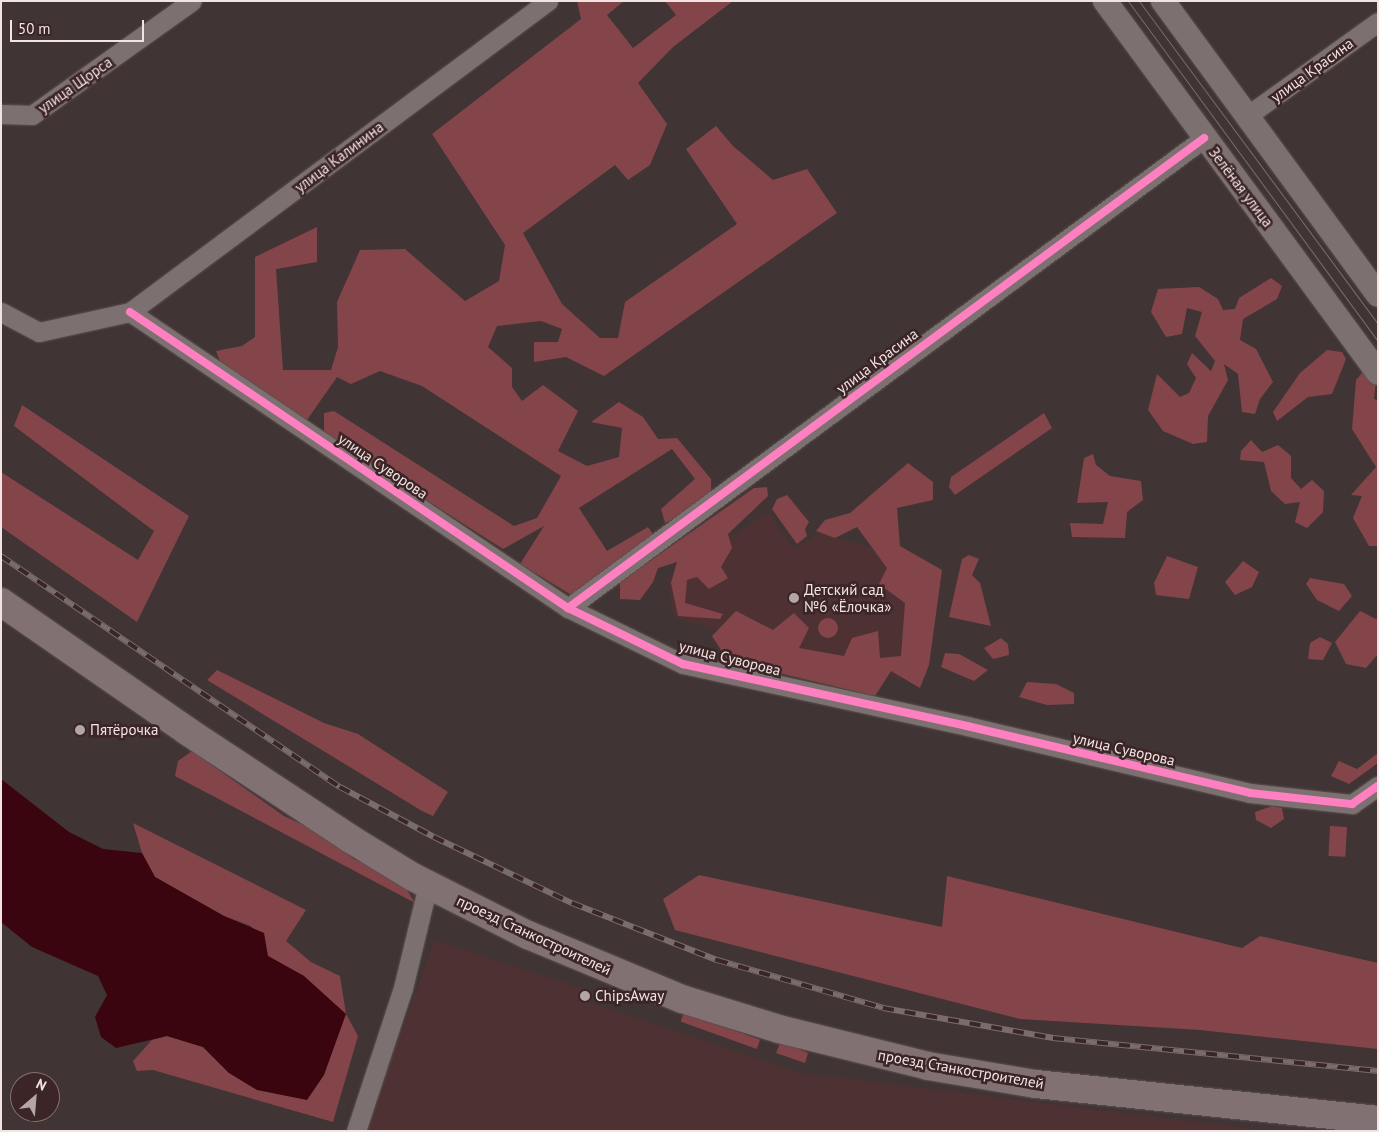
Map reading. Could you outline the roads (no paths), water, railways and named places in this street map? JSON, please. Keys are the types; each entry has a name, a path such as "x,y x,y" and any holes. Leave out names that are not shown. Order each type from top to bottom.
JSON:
{"main road":[{"name":"проезд Станкостроителей","path":"1,602 349,838 428,885 528,935 610,971 682,999 820,1040 928,1066 1036,1084 1378,1120"}],"street":[{"name":"улица Щорса","path":"1,114 32,116 192,1"},
{"name":"улица Калинина","path":"130,312 548,1"},
{"name":"Зелёная улица","path":"1105,1 1378,372"},
{"path":"1163,1 1378,296"},
{"name":"улица Красина","path":"1247,116 1378,22"},
{"name":"улица Красина","path":"568,608 1204,138"},
{"path":"1,312 39,332 130,312"},
{"name":"улица Суворова","path":"130,312 568,608 683,664 980,729 1250,793 1352,804 1378,786"},
{"path":"356,1131 403,988 428,885"}],"tram line":[{"path":"1128,1 1378,341"},
{"path":"1139,1 1378,324"}],"railway":[{"path":"1,556 340,787 434,837 572,903 717,960 883,1008 1053,1038 1378,1071"}],"place":[{"name":"Детский сад №6 «Ёлочка»","path":"794,598"},
{"name":"Пятёрочка","path":"80,730"},
{"name":"ChipsAway","path":"585,996"}]}
